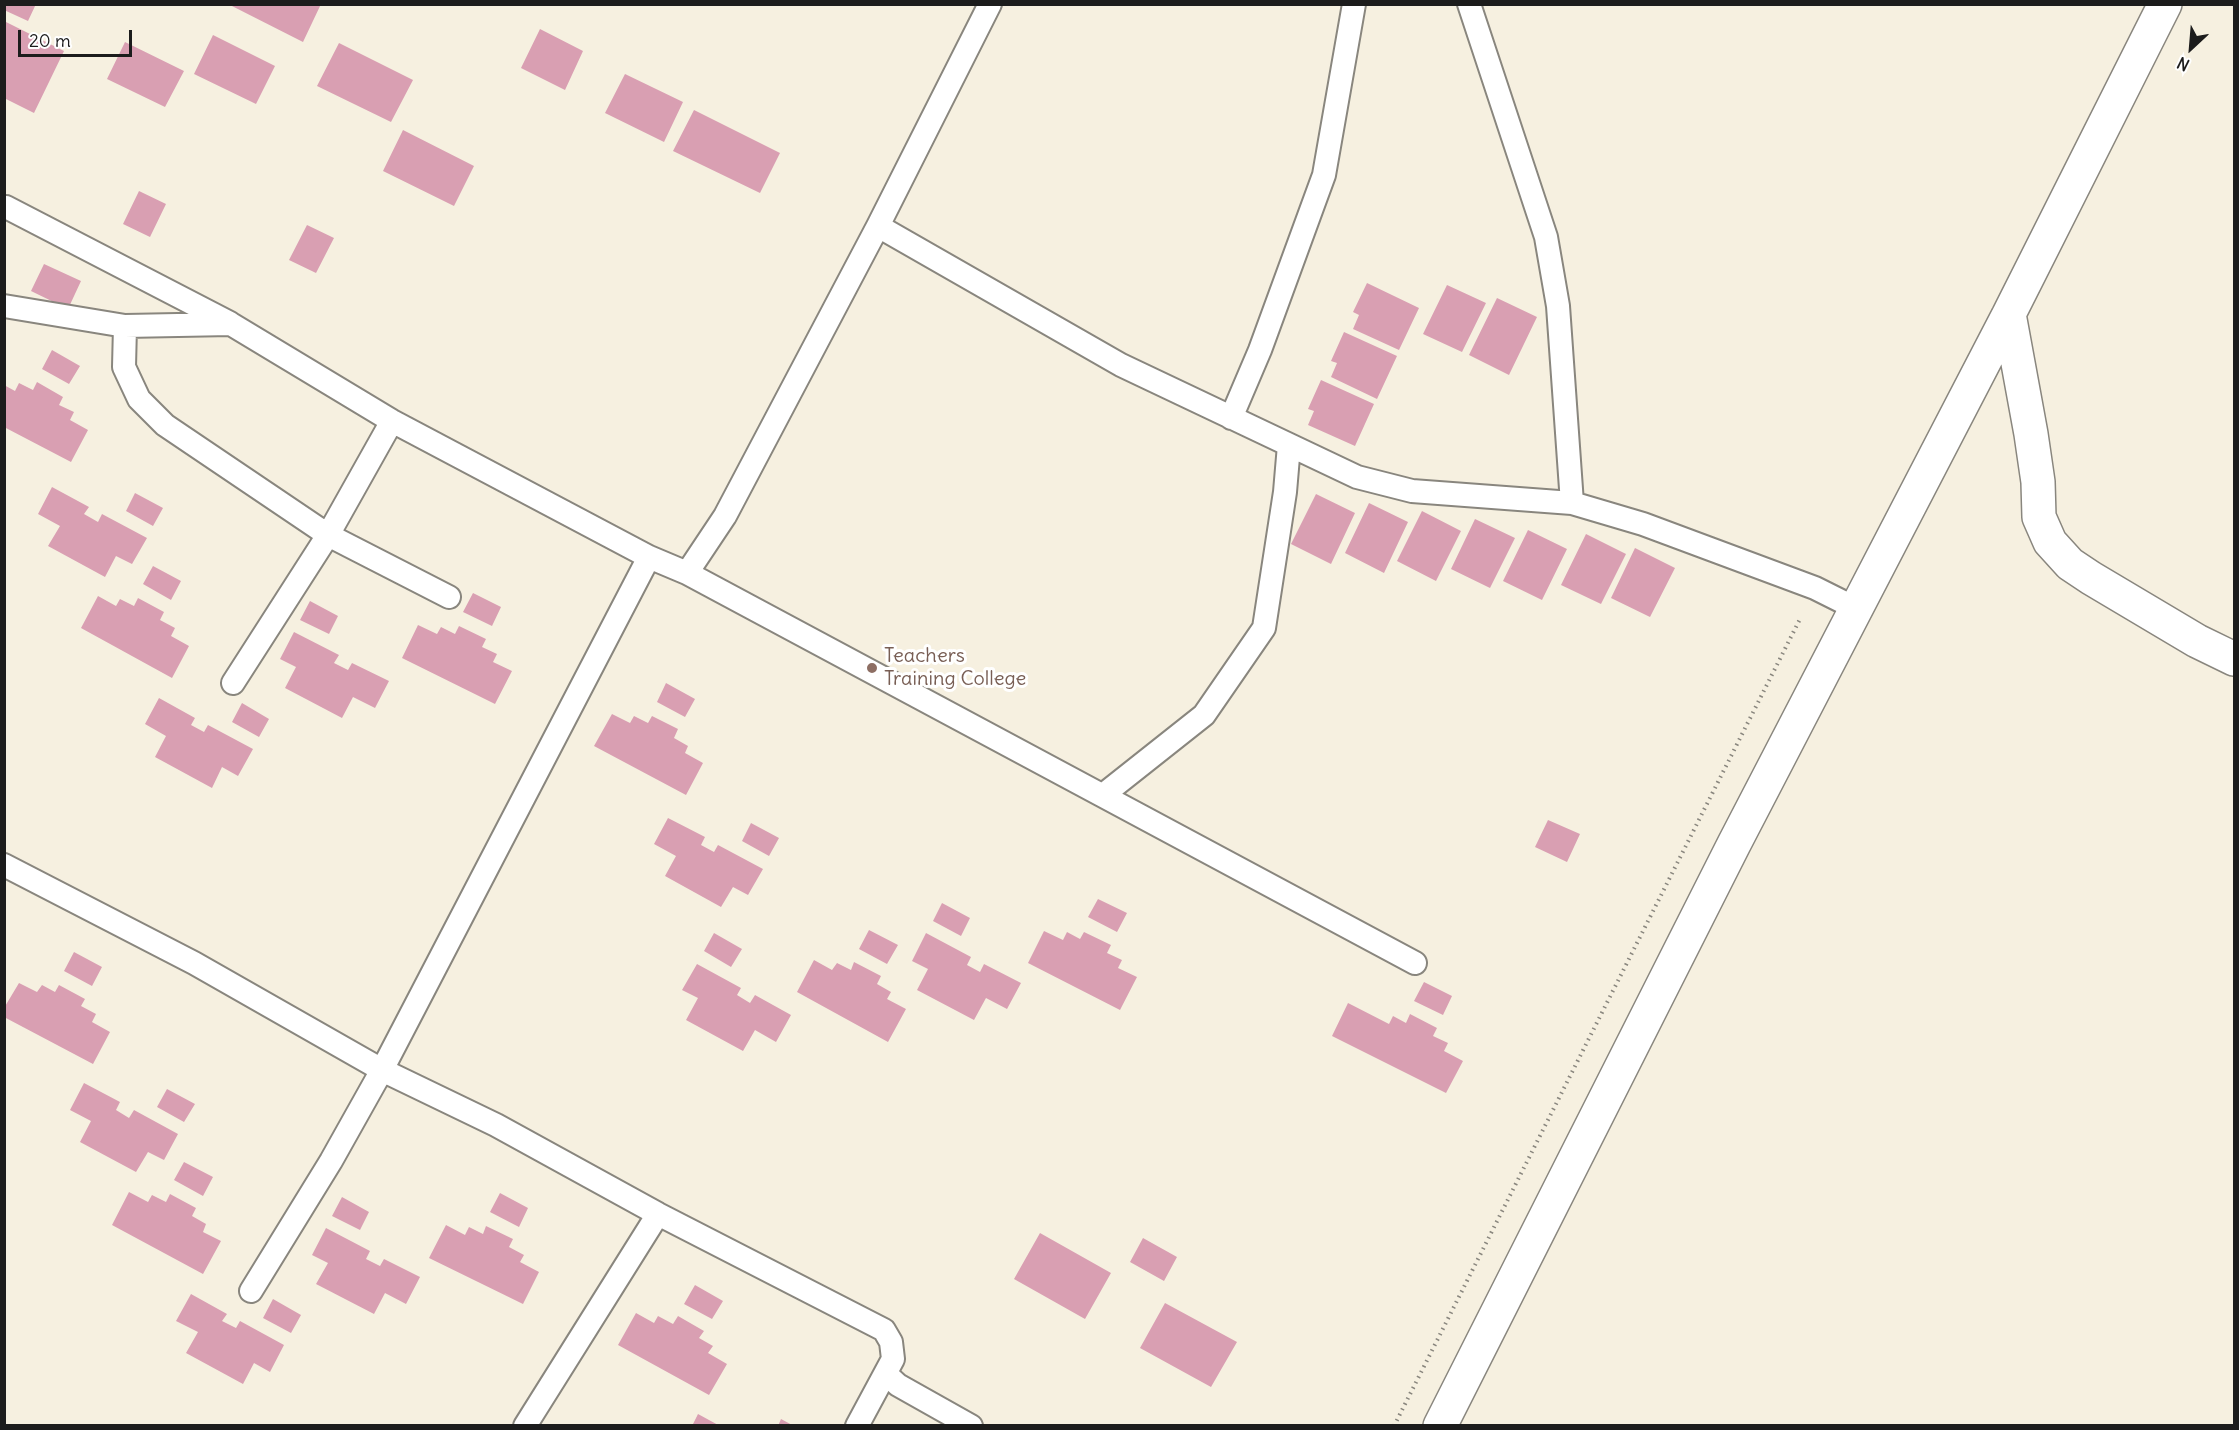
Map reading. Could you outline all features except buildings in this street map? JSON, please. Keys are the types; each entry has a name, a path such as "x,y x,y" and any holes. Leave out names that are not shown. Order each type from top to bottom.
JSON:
{"street":[{"path":"1440,1425 1734,844 2009,315 2165,4"},
{"path":"2009,315 2031,434 2038,482 2039,517 2050,542 2070,564 2091,578 2197,640 2235,659"}],"lane":[{"path":"687,573 725,516 878,226 990,4"},
{"path":"1231,418 1260,350 1324,175 1354,4"},
{"path":"1469,4 1546,237 1558,306 1572,503"},
{"path":"6,207 231,324 392,421 649,557 687,573 1415,963"},
{"path":"878,226 1121,365 1357,477 1412,491 1572,503 1643,524 1815,588 1857,609"},
{"path":"4,306 125,326 231,324"},
{"path":"125,326 124,368 139,399 165,425 328,535 449,597"},
{"path":"233,683 328,535 392,421"},
{"path":"1103,795 1203,715 1264,628 1285,492 1289,445"},
{"path":"251,1291 331,1161 382,1070 649,557"},
{"path":"4,865 194,963 382,1070 496,1125 658,1214 884,1330 891,1342 893,1359 857,1425"},
{"path":"525,1425 658,1214"},
{"path":"886,1374 898,1385 971,1425"}],"path":[{"path":"1394,1425 1815,588"}],"place":[{"name":"Teachers Training College","path":"872,668"}]}
